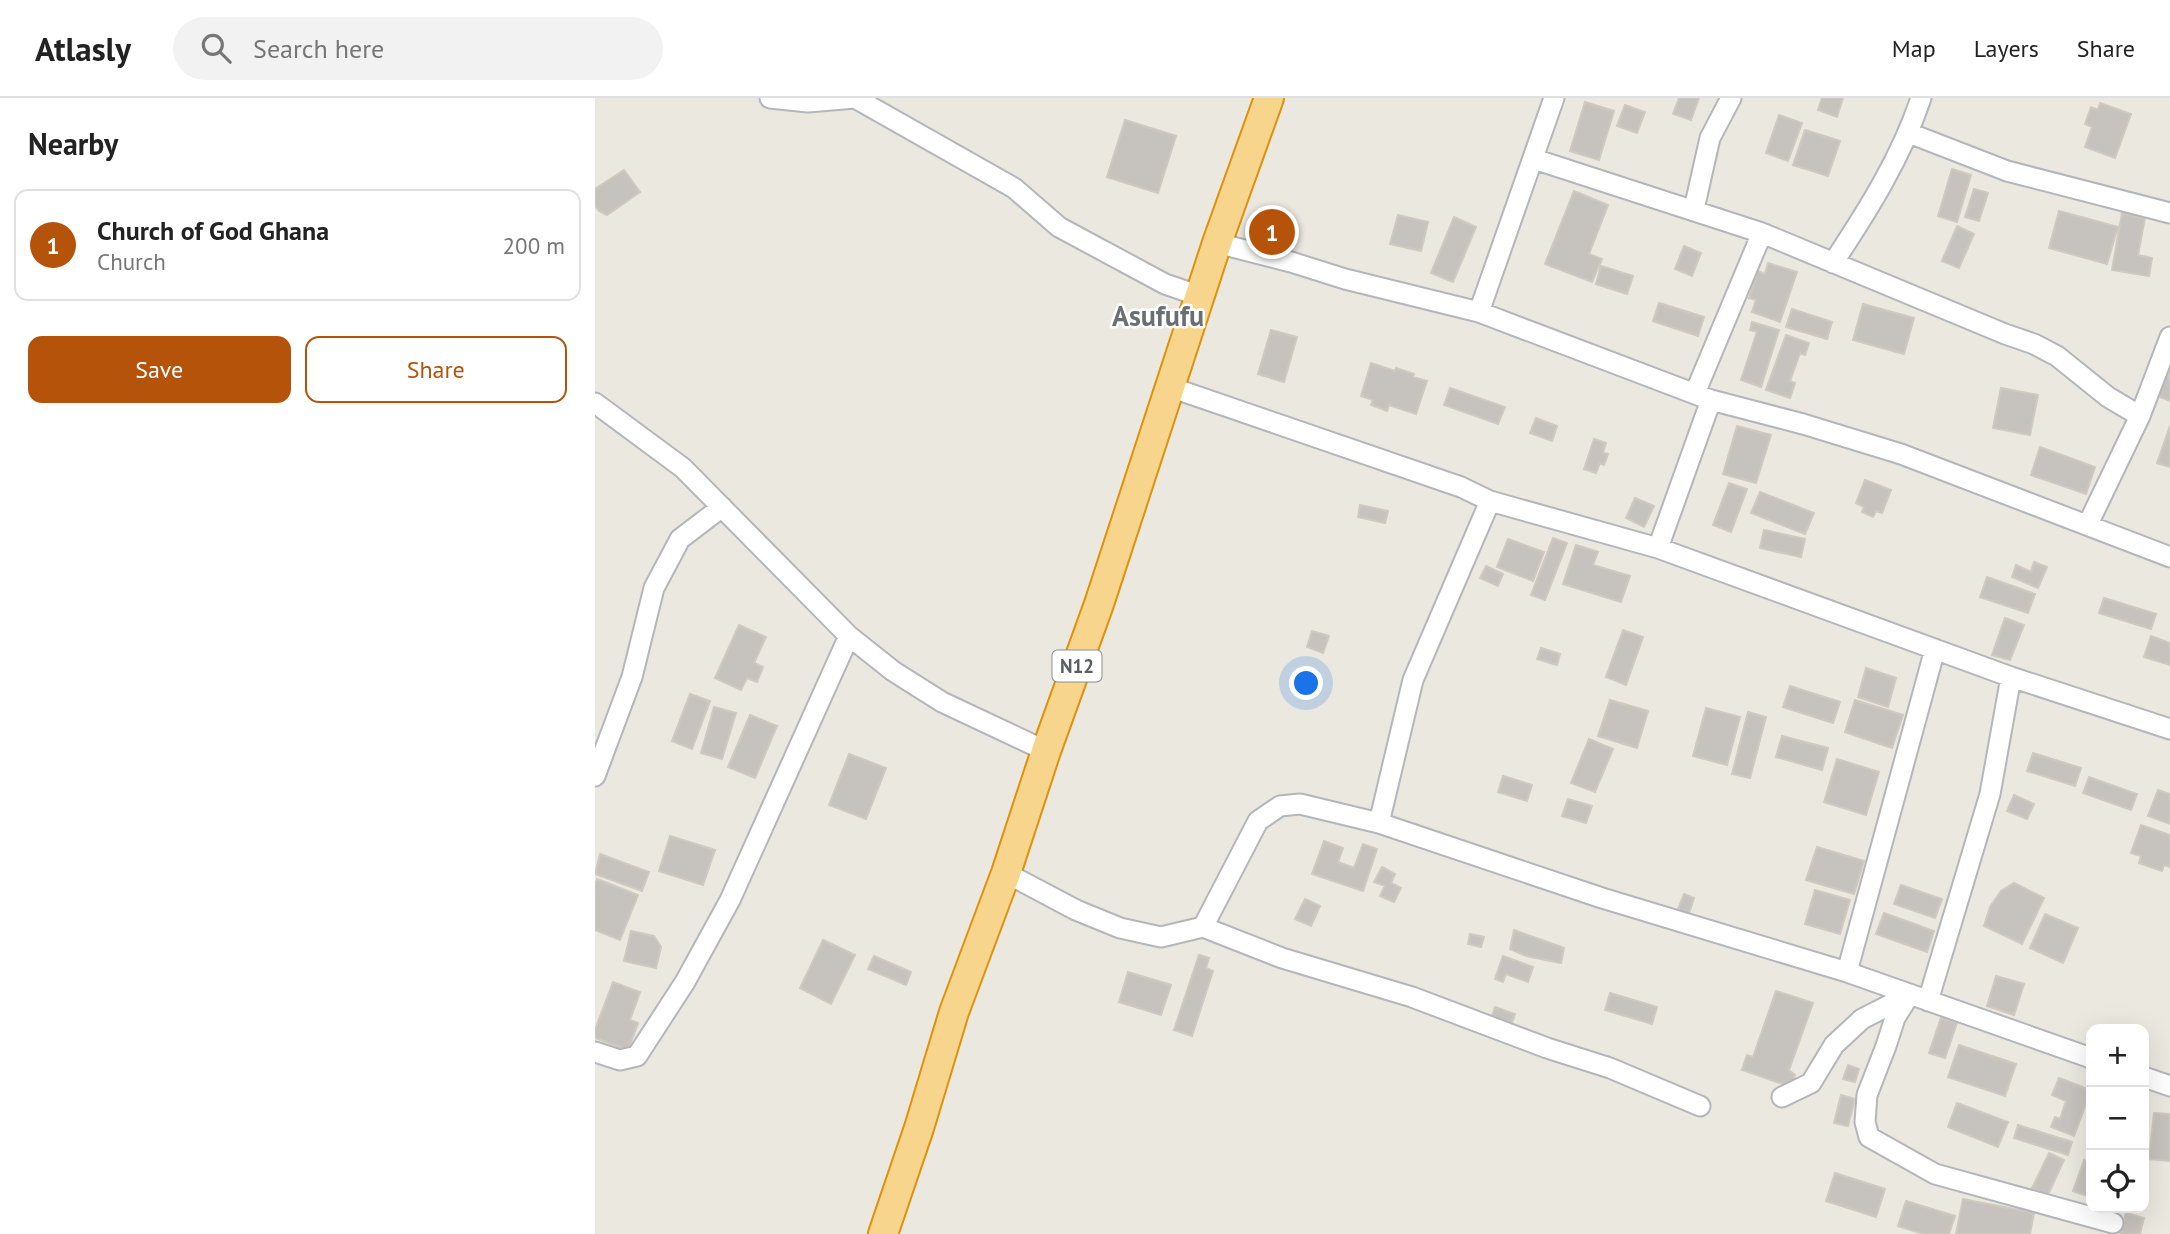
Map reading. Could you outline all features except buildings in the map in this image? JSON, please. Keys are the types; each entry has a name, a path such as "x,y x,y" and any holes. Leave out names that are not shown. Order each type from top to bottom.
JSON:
{"highway":[{"name":"N12","path":"883,1234 954,1013 1006,873 1099,604 1217,243 1269,98"}],"street":[{"path":"771,98 808,102 855,98 1014,188 1059,228 1164,284 1200,296"},
{"path":"1479,312 1554,98"},
{"path":"1694,209 1710,138 1731,98"},
{"path":"1833,262 1875,200 1909,134 1921,98"},
{"path":"1909,134 2007,171 2170,213"},
{"path":"1534,159 1762,233 2034,344 2057,356 2108,397 2140,416"},
{"path":"1658,548 1703,397 1762,233"},
{"path":"1217,243 1345,279 1479,312 1703,397 1901,454 2170,556"},
{"path":"2088,524 2140,416 2170,337"},
{"path":"1170,387 1461,487 1490,501 1658,548 2011,677 2170,729"},
{"path":"595,403 683,468 849,636 893,671 941,702 1046,751"},
{"path":"1379,822 1413,680 1490,501"},
{"path":"595,776 632,677 654,588 680,539 722,507"},
{"path":"595,1052 620,1060 637,1056 685,982 730,900 849,636"},
{"path":"1847,972 1935,649"},
{"path":"2011,677 1990,794 1919,998 1895,1018 1867,1096 1865,1122 1869,1137 1935,1174 2113,1223"},
{"path":"1203,927 1258,821 1280,806 1300,804 1379,822 1602,898 1847,972 2086,1056"},
{"path":"1006,873 1076,910 1120,928 1161,937 1203,927 1282,958 1412,997 1547,1048 1610,1068 1700,1106"},
{"path":"1782,1097 1811,1083 1835,1045 1862,1019 1919,998"},
{"path":"2149,1079 2170,1086"}],"place":[{"name":"Church of God Ghana","path":"1272,232"}],"district":[{"name":"Asufufu","path":"1158,316"}]}
